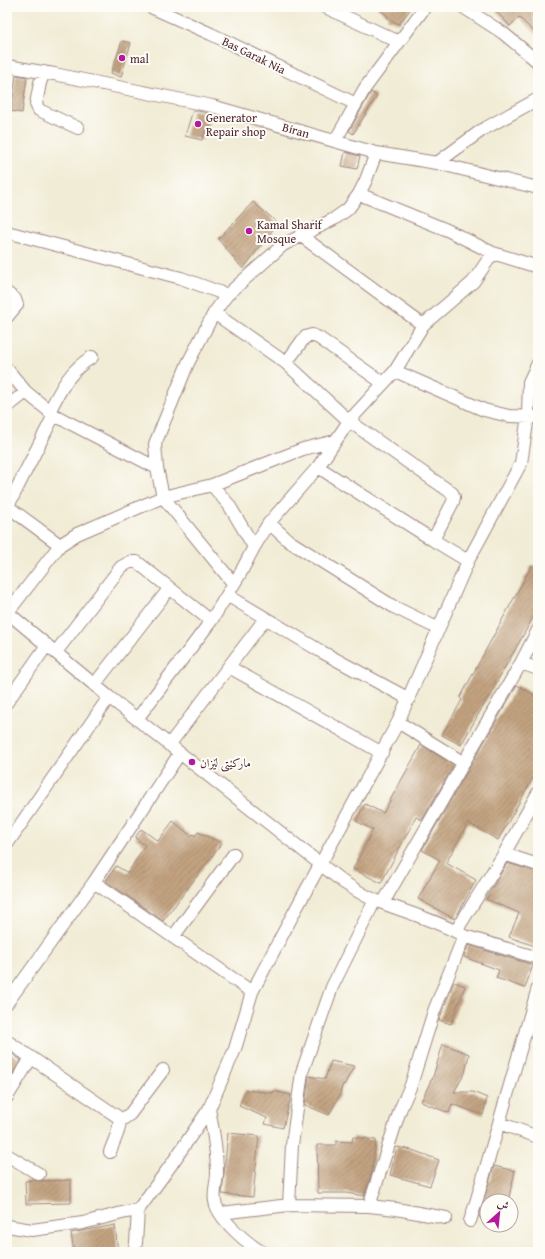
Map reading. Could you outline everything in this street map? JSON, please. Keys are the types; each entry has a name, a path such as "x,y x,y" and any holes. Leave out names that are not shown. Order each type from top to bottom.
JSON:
{"street":[{"name":"Bas Garak Nia","path":"151,7 211,34 356,104"},
{"path":"325,7 399,42"},
{"path":"334,141 365,88 425,7"},
{"path":"463,7 503,33 538,62"},
{"name":"Biran","path":"7,66 212,106 376,153 437,163 538,188"},
{"path":"44,72 40,83 36,104 39,110 78,128"},
{"path":"437,163 482,130 538,100"},
{"path":"233,583 163,497 154,444 188,363 214,313 227,295 283,245 334,219 348,208 359,194 376,153"},
{"path":"359,194 447,230 493,253 538,267"},
{"path":"7,232 182,278 227,295"},
{"path":"300,235 423,325"},
{"path":"137,719 211,621 269,523 318,467 349,421 395,370 423,325 473,282 493,253"},
{"path":"7,293 15,299 17,305 7,317"},
{"path":"214,313 286,363 349,421 452,493 454,497 453,502 433,540"},
{"path":"286,363 305,337 312,335 319,338 383,383"},
{"path":"60,545 7,506 71,374 80,364 92,357"},
{"path":"134,1252 138,1210 209,1109 235,1049 252,992 398,722 468,561 521,463 533,417 529,382 538,362"},
{"path":"7,369 26,392 51,413 157,468"},
{"path":"395,370 418,382 484,410 509,416 533,417"},
{"path":"7,407 26,392"},
{"path":"335,441 302,449 212,485 163,497 77,534 60,545 7,612 94,685 343,882 379,901 460,933 538,958"},
{"path":"318,467 468,561"},
{"path":"212,485 229,505 254,547"},
{"path":"269,523 289,541 394,607 439,629"},
{"path":"7,702 121,567 130,562 137,562 211,621"},
{"path":"94,685 169,589"},
{"path":"227,594 265,619 408,699"},
{"path":"169,744 265,619"},
{"path":"289,1205 292,1145 302,1072 332,987 379,901 464,762 521,663 538,630"},
{"path":"521,663 538,669"},
{"path":"229,667 382,753"},
{"path":"7,844 109,697"},
{"path":"398,722 464,762"},
{"path":"7,1003 94,882 180,753"},
{"path":"369,1206 400,1110 411,1085 460,933 538,793"},
{"path":"173,937 234,854"},
{"path":"504,854 538,865"},
{"path":"94,882 252,992"},
{"path":"470,1221 538,988"},
{"path":"7,1041 118,1117 120,1121"},
{"path":"7,1097 31,1058"},
{"path":"110,1152 120,1121 130,1114 163,1070"},
{"path":"209,1109 216,1146 217,1173 214,1202 229,1226 262,1252"},
{"path":"499,1124 538,1136"},
{"path":"7,1154 39,1174"},
{"path":"221,1213 289,1205 369,1206 446,1218"},
{"path":"7,1226 32,1230 83,1224 138,1210"}],"building":[{"path":"376,7 412,7 399,24 387,18 388,16"},
{"path":"492,7 531,7 537,35 519,17 510,26"},
{"name":"mal","path":"122,41 131,43 121,77 111,73"},
{"path":"16,75 27,77 22,113 11,111"},
{"path":"371,92 377,96 353,134 349,131"},
{"name":"Generator Repair shop","path":"193,110 212,114 202,140 185,136"},
{"path":"345,152 360,156 357,169 342,166"},
{"name":"Kamal Sharif Mosque","path":"253,202 278,223 243,269 218,239"},
{"path":"532,565 538,568 538,609 461,745 442,735 462,700 460,698"},
{"path":"517,685 538,697 538,769 498,840 468,823 446,863 476,880 455,919 418,899 440,860 422,850"},
{"path":"421,745 454,765 422,820 416,817 381,883 353,869 373,830 356,821 365,804 383,813"},
{"path":"173,821 191,836 193,834 195,836 198,832 222,843 163,921 106,881 116,866 128,873 145,845 135,838 141,829 158,841"},
{"path":"507,863 538,872 538,947 509,937 519,913 486,899"},
{"path":"468,945 533,965 525,988 496,978 499,970 464,957"},
{"path":"454,982 465,986 451,1024 439,1020"},
{"path":"443,1044 469,1054 465,1073 454,1092 473,1092 487,1098 483,1115 452,1104 449,1113 421,1102 432,1080"},
{"path":"7,1050 21,1060 7,1083"},
{"path":"331,1061 354,1066 344,1085 343,1084 339,1096 329,1115 305,1105 309,1076 325,1079"},
{"path":"245,1090 273,1093 273,1091 291,1095 283,1128 265,1124 267,1118 239,1106"},
{"path":"228,1133 259,1136 253,1197 222,1194"},
{"path":"353,1137 376,1140 372,1171 364,1196 346,1193 318,1193 317,1145 336,1145 336,1141 352,1142"},
{"path":"397,1147 412,1150 439,1160 430,1186 390,1175"},
{"path":"494,1166 515,1171 510,1193 486,1193"},
{"path":"71,1180 71,1203 26,1204 25,1181"},
{"path":"115,1225 118,1252 74,1252 71,1233"}],"place":[{"name":"mal","path":"122,58"},
{"name":"Generator Repair shop","path":"198,124"},
{"name":"Kamal Sharif Mosque","path":"249,231"},
{"name":"مارکێتی لێزان","path":"192,762"}]}
